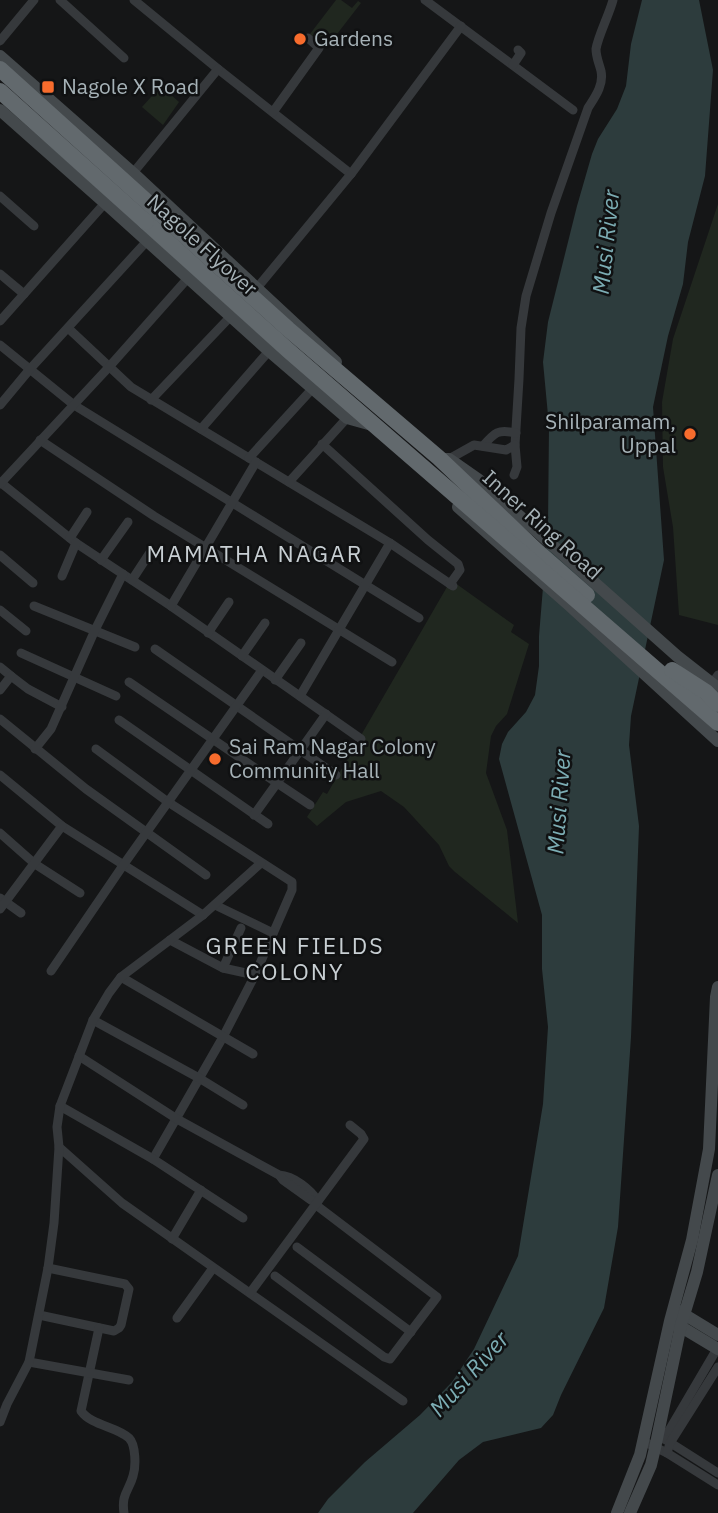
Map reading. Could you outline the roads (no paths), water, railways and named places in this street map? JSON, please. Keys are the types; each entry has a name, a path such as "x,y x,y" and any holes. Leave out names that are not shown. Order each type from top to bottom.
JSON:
{"highway":[{"name":"Nagole Flyover","path":"0,69 277,341 377,427"},
{"name":"Nagole Flyover","path":"0,91 340,374"},
{"name":"Inner Ring Road","path":"340,374 444,459 536,558 665,685 718,723"},
{"name":"Inner Ring Road","path":"377,427 536,558 638,631 670,669 714,688"}],"street":[{"path":"0,41 34,0"},
{"path":"60,0 124,58"},
{"path":"134,0 351,174"},
{"path":"425,0 450,14 461,26 573,110"},
{"path":"514,475 517,467 515,445 521,328 526,296 551,213 588,108 602,82 596,47 613,0"},
{"path":"257,288 351,174 461,26"},
{"path":"273,112 319,48 307,38"},
{"path":"513,65 521,53 518,50"},
{"path":"0,55 335,359 340,374"},
{"path":"133,173 218,69"},
{"path":"0,110 347,418 377,427"},
{"path":"65,167 91,136"},
{"path":"0,196 34,226"},
{"path":"0,321 105,202"},
{"path":"0,405 148,241"},
{"path":"0,274 24,294"},
{"path":"188,278 0,483 73,541 361,739"},
{"path":"151,400 231,316"},
{"path":"68,328 131,387 390,543 451,585 460,570 458,564 322,444"},
{"path":"0,345 74,405 419,618"},
{"path":"201,429 269,351"},
{"path":"171,606 232,504 253,460 313,388"},
{"path":"289,482 347,418"},
{"path":"483,446 493,434 503,430 516,433"},
{"path":"40,440 154,516 392,662"},
{"path":"394,441 405,458 486,533 665,685 718,741"},
{"path":"444,459 474,445 506,450 515,445"},
{"path":"444,459 479,480 638,631"},
{"path":"62,576 73,541 87,512"},
{"path":"101,560 128,522"},
{"path":"300,696 390,543"},
{"path":"35,749 51,729 95,630 127,577 151,551"},
{"path":"0,555 33,583"},
{"path":"208,633 229,602"},
{"path":"34,606 135,648"},
{"path":"0,610 26,631"},
{"path":"242,656 265,623"},
{"path":"275,680 301,643"},
{"path":"155,649 337,775"},
{"path":"21,653 116,696"},
{"path":"0,667 28,689 62,707"},
{"path":"51,971 262,670"},
{"path":"0,690 11,677"},
{"path":"129,682 310,805"},
{"path":"254,815 326,714"},
{"path":"120,720 268,824"},
{"path":"2,725 206,875"},
{"path":"96,749 168,802 292,882 292,890 255,975 153,1159"},
{"path":"0,775 62,826 203,915"},
{"path":"21,913 2,903 62,826"},
{"path":"0,833 35,864 80,893"},
{"path":"0,1422 4,1402 29,1362 54,1223 60,1106 93,1020 121,977 203,915 261,863"},
{"path":"215,905 273,933"},
{"path":"223,968 241,928"},
{"path":"170,940 223,968 255,975"},
{"path":"121,977 253,1054"},
{"path":"617,1513 643,1441 677,1317 692,1240 712,1121 718,987"},
{"path":"93,1020 243,1105"},
{"path":"79,1056 177,1119 279,1175 437,1297 390,1359 275,1276"},
{"path":"60,1106 153,1159 243,1218"},
{"path":"250,1293 364,1139 361,1133 350,1125"},
{"path":"59,1147 122,1203 403,1401"},
{"path":"665,1446 677,1317 697,1272 718,1175"},
{"path":"172,1239 201,1190"},
{"path":"297,1247 411,1332"},
{"path":"39,1315 114,1331 119,1328 129,1289 127,1285 48,1268"},
{"path":"177,1318 213,1268"},
{"path":"665,1446 718,1345 677,1317"},
{"path":"99,1328 81,1411 127,1436 133,1444 134,1472 123,1499 124,1513"},
{"path":"29,1362 129,1380"},
{"path":"630,1513 651,1465 718,1367"},
{"path":"643,1441 665,1446 718,1473"},
{"path":"665,1446 693,1458"},
{"path":"665,1446 718,1485"}],"water":[{"name":"Musi River","path":"642,0 699,0 713,70 705,176 688,242 683,284 668,336 653,407 664,560 631,716 629,745 639,826 631,1037 618,1227 604,1308 553,1415 541,1428 483,1442 459,1460 413,1513 318,1513 328,1499 365,1462 420,1415 452,1382 474,1349 518,1256 543,1104 548,1027 542,969 542,915 499,759 508,732 526,712 535,695 539,666 548,526 549,426 543,362 548,322 592,154 617,109 626,86 631,44"}],"place":[{"name":"Gardens","path":"300,39"},
{"name":"Nagole X Road","path":"48,87"},
{"name":"Shilparamam, Uppal","path":"690,434"},
{"name":"Sai Ram Nagar Colony Community Hall","path":"215,759"}],"district":[{"name":"MAMATHA NAGAR","path":"255,554"},
{"name":"GREEN FIELDS COLONY","path":"295,959"}]}
